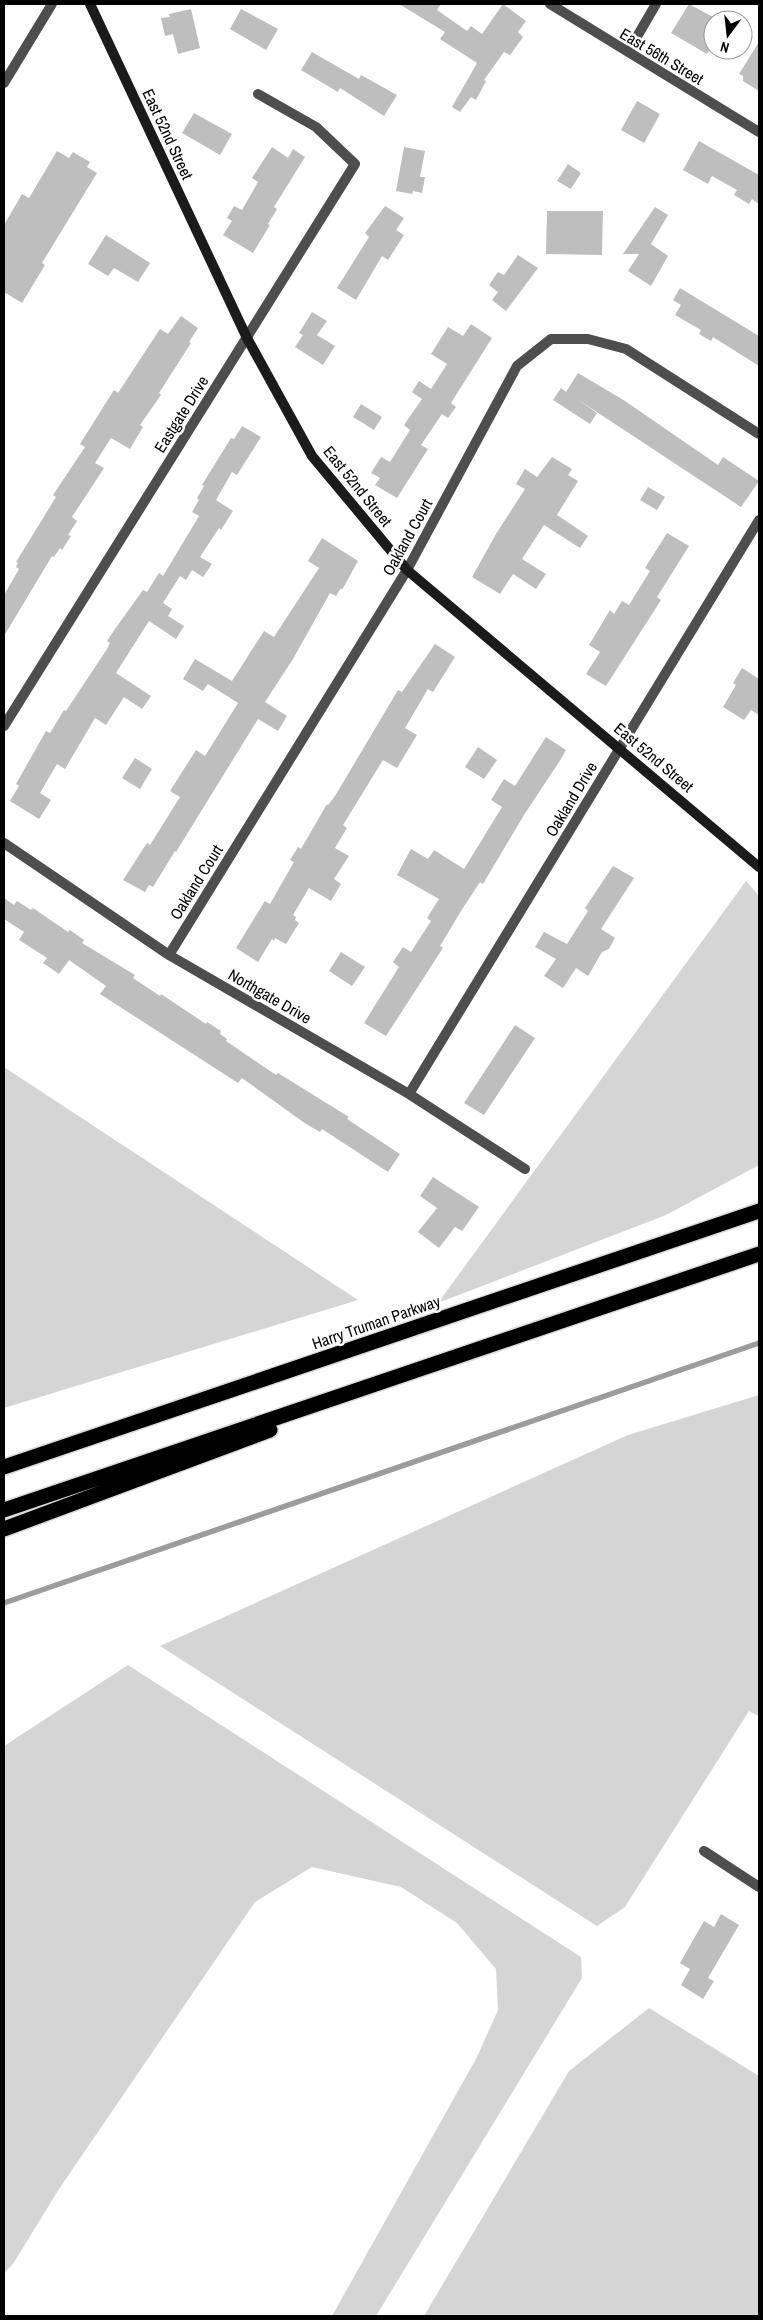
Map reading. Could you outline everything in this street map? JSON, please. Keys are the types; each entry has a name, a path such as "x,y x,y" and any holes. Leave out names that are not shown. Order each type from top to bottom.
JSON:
{"highway":[{"name":"Harry Truman Parkway","path":"4,1467 759,1211"},
{"path":"4,1510 759,1254"},
{"path":"4,1529 576,1316"}],"main road":[{"name":"East 52nd Street","path":"90,4 247,338 312,456 407,570 620,747 759,867"}],"street":[{"path":"4,83 52,4"},
{"name":"East 56th Street","path":"550,4 759,132"},
{"path":"628,52 656,4"},
{"name":"Eastgate Drive","path":"4,726 355,164 316,127 258,94"},
{"name":"Oakland Court","path":"169,955 407,570 516,366 551,339 588,339 626,349 759,434"},
{"name":"Oakland Drive","path":"409,1094 759,520"},
{"name":"Northgate Drive","path":"4,843 169,955 409,1094 525,1169"},
{"path":"704,1851 759,1886"}],"shaded area":[{"path":"746,881 759,896 759,1165 666,1215 438,1303"},
{"path":"4,1067 358,1300 4,1408"},
{"path":"759,1395 759,1716 749,1711 625,1907 597,1926 160,1646 628,1435"},
{"path":"128,1665 581,1957 582,1978 376,2316 332,2316 477,2057 498,2010 496,1969 457,1923 401,1887 312,1867 255,1902 59,2189 13,2264 4,2273 4,1746"},
{"path":"649,2008 759,2076 759,2316 424,2316 569,2071"}],"building":[{"path":"399,4 441,4 437,10 467,31 471,26 482,34 503,4 526,21 518,32 523,37 510,55 504,52 484,80 486,81 476,100 471,97 460,112 452,107 477,63 440,39 445,32"},
{"path":"689,4 703,12 703,52 671,33"},
{"path":"191,9 200,48 178,54 173,34 165,36 161,18 170,17 169,14"},
{"path":"241,9 278,29 266,50 230,29"},
{"path":"759,42 759,91 743,81 743,76 739,74 748,60 753,60 753,52"},
{"path":"312,52 359,79 361,75 397,95 384,116 340,88 338,92 301,70"},
{"path":"637,101 660,114 644,143 621,130"},
{"path":"194,113 232,134 220,155 182,133"},
{"path":"699,141 759,175 759,204 752,199 749,204 734,195 737,190 712,176 708,184 683,170"},
{"path":"272,147 288,158 293,149 305,157 274,207 277,209 268,224 270,225 253,253 223,235 232,221 227,218 234,206 242,210 258,182 252,178"},
{"path":"404,147 425,151 420,177 425,177 422,193 413,191 412,194 396,191"},
{"path":"57,151 69,158 73,152 90,162 87,167 97,173 42,263 45,265 22,303 4,292 4,225 22,194 29,198"},
{"path":"568,164 581,173 571,189 557,181"},
{"path":"385,206 404,218 396,230 404,235 388,260 382,256 356,300 337,288 369,237 365,233"},
{"path":"655,207 668,215 651,244 668,256 651,286 628,271 639,254 623,254"},
{"path":"547,211 603,211 602,255 546,254"},
{"path":"106,235 150,263 138,282 114,268 108,276 88,264"},
{"path":"518,255 538,268 506,311 492,300 498,292 489,285 498,272 504,275"},
{"path":"680,288 759,336 759,366 713,337 711,341 699,334 701,330 675,315 681,305 673,300"},
{"path":"312,312 327,321 317,335 335,346 323,365 295,347 303,335 299,333"},
{"path":"181,316 198,328 189,342 191,343 159,393 161,395 140,425 143,427 130,449 111,438 95,463 104,468 72,517 77,521 68,535 71,536 62,550 60,548 54,557 52,556 4,636 4,595 19,569 16,567 18,563 16,562 56,497 53,495 85,447 80,444 114,390 118,393 160,329 168,334"},
{"path":"471,324 492,338 451,403 456,407 448,418 442,414 421,445 428,449 397,498 375,485 380,478 371,473 381,457 390,462 410,430 404,425 422,399 412,392 419,381 431,389 447,364 431,354 448,327 463,336"},
{"path":"578,373 625,401 718,465 723,457 759,481 741,507 577,399 597,413 590,424 553,400 561,388 566,392"},
{"path":"361,404 382,417 374,430 353,417"},
{"path":"242,426 261,437 237,475 232,472 216,500 233,511 200,557 212,564 203,577 192,570 186,580 180,576 163,603 172,609 168,616 184,626 176,639 149,621 116,673 151,696 142,709 124,697 106,725 95,718 65,769 57,764 40,793 51,800 39,819 10,801 19,786 16,784 46,731 50,733 107,649 110,643 107,641 115,629 143,590 147,592 159,573 163,576 199,516 192,512 199,500 197,498 204,486 202,485 231,438 234,439"},
{"path":"552,457 572,469 568,475 578,481 557,515 588,536 580,548 544,525 522,559 546,574 536,589 513,574 500,594 472,577 496,534 525,489 516,484 525,469 537,477"},
{"path":"648,487 665,497 657,510 640,500"},
{"path":"667,533 689,546 657,597 661,600 606,686 586,674 600,652 589,645 610,610 614,614 622,601 629,605 650,571 645,568"},
{"path":"322,538 358,561 342,590 341,588 336,596 330,593 293,659 265,702 287,716 278,731 258,719 176,852 153,887 149,885 145,892 123,880 147,843 150,845 180,797 170,791 196,750 205,756 238,703 208,684 203,691 183,679 195,659 232,681 264,631 274,637 319,568 308,561"},
{"path":"435,644 455,657 433,692 428,689 405,728 417,735 397,768 383,760 343,825 347,828 335,848 349,856 334,879 341,884 331,901 309,888 293,915 299,923 286,944 275,938 274,941 272,939 258,962 236,948 265,901 270,904 294,862 290,860 298,847 301,849 327,804 335,796 398,690 402,692"},
{"path":"742,668 759,679 759,715 751,710 744,720 723,707 736,685 733,683"},
{"path":"546,737 566,750 483,884 480,882 461,911 440,946 443,948 386,1036 364,1023 399,967 393,962 403,947 411,952 431,921 427,918 439,899 397,875 411,849 428,859 434,850 464,869 502,807 491,800 504,779 515,786"},
{"path":"478,747 497,760 484,779 465,767"},
{"path":"135,758 152,769 140,789 122,778"},
{"path":"613,866 634,878 601,929 615,938 609,949 602,952 588,976 576,968 563,988 544,976 556,959 535,947 544,932 567,944 588,911 585,908"},
{"path":"4,898 14,905 17,901 31,910 33,908 68,932 70,930 84,940 82,943 135,975 133,978 206,1024 207,1022 221,1031 220,1034 227,1039 226,1041 276,1075 278,1073 349,1117 347,1119 400,1154 388,1172 322,1129 320,1132 306,1124 242,1078 238,1083 100,994 106,986 69,960 59,974 43,963 47,958 19,940 24,932 4,919"},
{"path":"341,952 365,967 352,986 329,971"},
{"path":"515,1025 535,1038 484,1115 464,1103"},
{"path":"433,1177 479,1207 462,1231 455,1227 439,1248 418,1232 437,1208 420,1196"},
{"path":"721,1914 739,1925 708,1978 714,1981 703,1999 681,1985 690,1969 680,1963 704,1921 714,1927"}],"waterway":[{"path":"4,1603 759,1343"}]}
